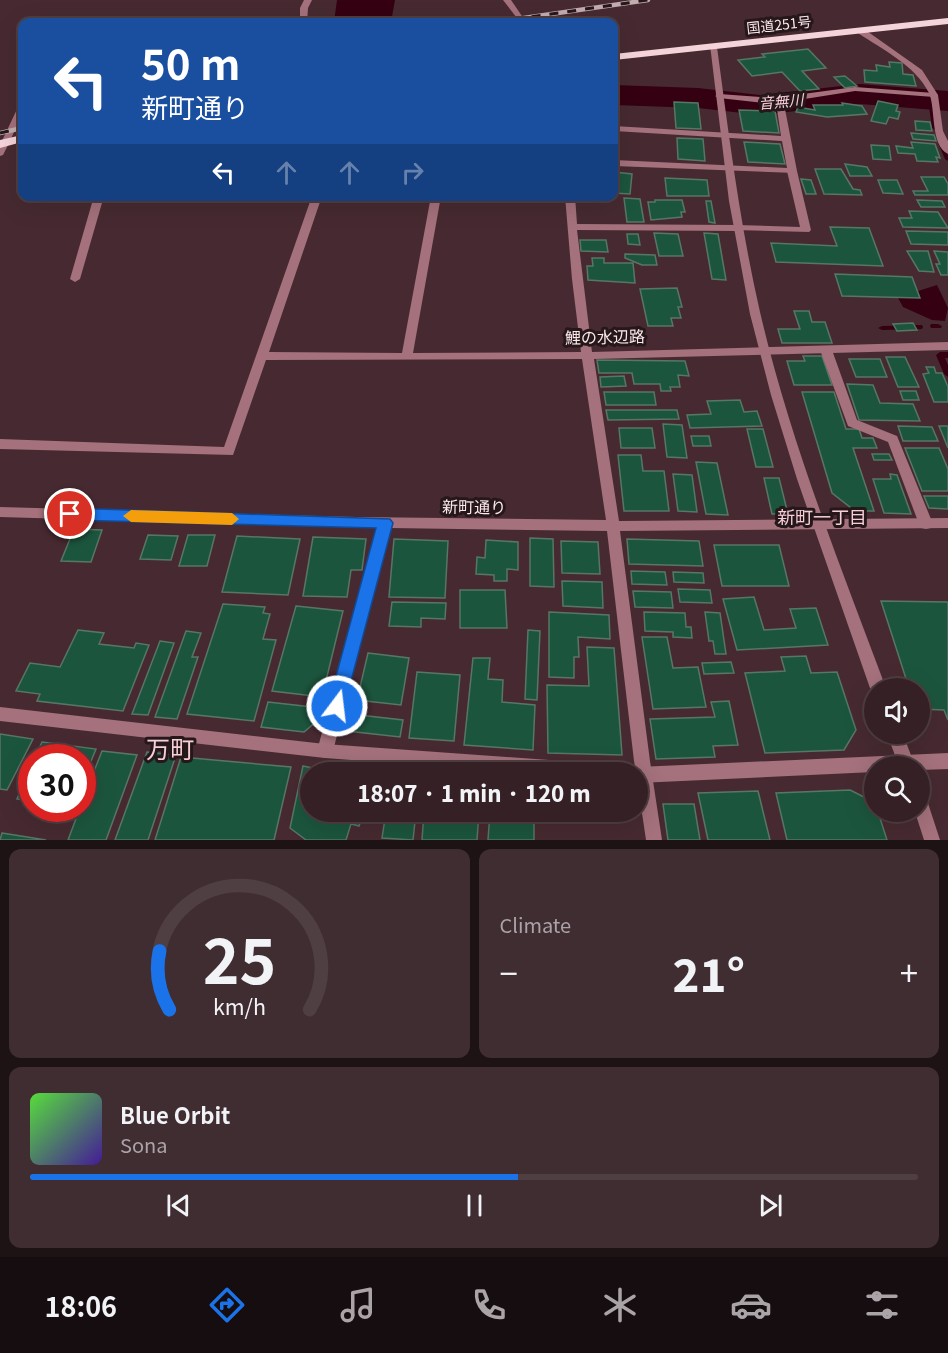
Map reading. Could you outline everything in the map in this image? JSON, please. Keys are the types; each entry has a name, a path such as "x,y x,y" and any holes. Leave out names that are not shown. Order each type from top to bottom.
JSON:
{"highway":[{"name":"国道251号","path":"618,57 948,21"},
{"path":"2,147 18,141"}],"street":[{"path":"303,18 304,8 308,0"},
{"path":"507,0 520,18"},
{"path":"861,31 918,70 935,99 939,131 948,151"},
{"path":"713,47 737,228 764,352 819,526 875,678"},
{"path":"719,96 773,101 855,89 935,99 948,106"},
{"path":"572,227 806,230 781,109 773,101"},
{"path":"2,147 18,115"},
{"path":"618,129 787,139"},
{"path":"618,163 792,171"},
{"path":"75,279 98,201"},
{"path":"0,444 229,452 315,201"},
{"path":"407,357 435,201"},
{"path":"570,201 586,354 614,526 639,762"},
{"name":"鯉の水辺路","path":"263,356 407,357 764,352 948,346"},
{"path":"826,350 852,423 892,439 926,524"},
{"name":"新町通り","path":"0,512 385,523 614,526 819,526 948,523"},
{"path":"325,751 385,523"},
{"path":"0,714 325,751 471,762"},
{"path":"930,763 948,761"},
{"path":"648,775 864,767"},
{"path":"648,812 654,840"},
{"path":"926,822 932,840"}],"shaded area":[{"path":"337,0 395,0 392,18 335,18"},
{"path":"937,285 948,308 945,321 932,320 903,307 898,298 920,298 918,291"}],"building":[{"path":"808,49 826,68 802,71 819,89 800,91 782,72 752,76 738,60 765,57 762,54"},
{"path":"889,62 902,63 903,74 913,75 916,86 865,82 864,70 877,71 876,65 890,67"},
{"path":"845,76 857,86 845,88 834,77"},
{"path":"878,101 898,105 896,111 900,112 898,119 889,117 886,124 871,121"},
{"path":"674,102 698,103 701,129 676,128"},
{"path":"842,103 862,106 867,114 827,117 796,112 798,107 815,110 813,105 843,105"},
{"path":"739,110 775,111 779,133 743,131"},
{"path":"915,121 930,122 932,131 916,130"},
{"path":"911,133 934,135 936,141 913,139"},
{"path":"677,138 703,139 705,161 678,159"},
{"path":"744,142 780,144 785,164 748,162"},
{"path":"911,142 935,144 940,158 936,157 938,162 917,161 915,154 898,153 896,146 913,148"},
{"path":"871,145 889,146 891,160 873,159"},
{"path":"845,164 867,167 872,176 850,176"},
{"path":"815,169 841,169 853,189 860,190 862,195 824,194"},
{"path":"618,172 632,174 630,194 618,193"},
{"path":"921,177 944,177 948,184 948,195 915,195 913,191 928,191"},
{"path":"665,178 707,180 709,196 667,196"},
{"path":"801,179 811,180 816,194 806,194"},
{"path":"878,180 897,180 903,194 883,193"},
{"path":"624,198 640,199 644,222 627,222"},
{"path":"655,200 682,200 685,212 681,212 682,217 651,220 648,202 655,202"},
{"path":"917,200 942,201 945,207 921,207"},
{"path":"706,201 711,201 715,223 709,222"},
{"path":"909,211 938,212 948,228 903,227 899,218 912,218"},
{"path":"830,227 869,228 883,266 776,262 771,243 837,246"},
{"path":"906,231 948,232 948,245 911,244"},
{"path":"654,233 678,234 683,256 659,256"},
{"path":"704,233 718,234 726,280 712,279"},
{"path":"627,234 638,234 640,245 628,244"},
{"path":"580,240 606,240 608,252 581,251"},
{"path":"907,251 928,251 934,272 919,271"},
{"path":"934,251 948,252 948,275 941,275 936,264 940,264"},
{"path":"625,254 655,255 657,265 642,265 625,258"},
{"path":"592,258 604,258 604,263 633,263 635,283 588,280 587,266 593,266"},
{"path":"835,274 912,277 920,298 842,296"},
{"path":"677,288 682,307 678,307 681,318 671,318 673,326 648,326 640,289"},
{"path":"794,311 809,311 812,322 825,322 832,343 782,343 778,329 800,329"},
{"path":"913,323 917,330 897,331 893,324"},
{"path":"803,356 822,356 832,385 794,385 787,361 805,361"},
{"path":"886,357 905,357 919,387 898,387"},
{"path":"849,359 880,359 887,377 856,377"},
{"path":"597,360 685,361 689,376 678,375 680,387 670,387 671,391 661,391 660,384 634,384 632,373 599,373"},
{"path":"926,367 934,367 936,373 942,373 948,387 948,402 934,402 923,374 929,373"},
{"path":"624,376 626,386 601,387 600,377"},
{"path":"847,384 873,385 880,403 913,404 920,421 859,420"},
{"path":"900,391 916,391 919,400 903,400"},
{"path":"604,392 654,392 656,405 606,405"},
{"path":"802,392 834,392 846,429 859,429 862,438 873,438 877,448 853,448 874,511 855,511 832,493"},
{"path":"740,400 744,412 757,411 762,426 690,428 687,415 711,414 707,401"},
{"path":"606,410 677,410 679,419 608,420"},
{"path":"663,424 682,425 687,458 667,457"},
{"path":"898,426 932,427 938,441 903,441"},
{"path":"939,426 948,426 948,448"},
{"path":"619,428 652,428 655,448 621,448"},
{"path":"747,429 763,429 773,467 756,467"},
{"path":"691,436 709,436 711,446 693,446"},
{"path":"905,448 939,448 948,469 948,491 922,491"},
{"path":"872,454 889,454 892,460 874,460"},
{"path":"618,455 641,455 643,471 664,471 669,511 624,511"},
{"path":"696,462 717,463 728,515 706,514"},
{"path":"673,474 692,475 697,512 678,511"},
{"path":"890,474 897,475 911,514 884,513 873,479 891,479"},
{"path":"764,478 779,478 788,514 772,514"},
{"path":"924,496 948,496 948,509 929,508"},
{"path":"74,529 102,530 91,562 61,561"},
{"path":"148,535 178,536 171,560 140,559"},
{"path":"188,535 215,535 207,566 179,566"},
{"path":"237,536 300,539 288,595 222,592"},
{"path":"313,537 366,539 362,570 351,570 347,597 303,596"},
{"path":"530,538 553,539 554,587 530,586"},
{"path":"394,539 448,541 445,598 389,597"},
{"path":"627,539 699,541 703,566 629,564"},
{"path":"486,540 518,542 518,570 507,569 507,581 494,581 494,575 476,574 477,557 485,558"},
{"path":"561,541 598,542 600,574 562,573"},
{"path":"714,545 779,545 789,586 722,586"},
{"path":"631,571 665,572 667,585 632,584"},
{"path":"673,572 703,573 704,583 674,582"},
{"path":"562,581 602,582 603,608 563,606"},
{"path":"678,589 710,590 712,603 680,602"},
{"path":"460,590 505,590 507,628 460,628"},
{"path":"633,591 671,592 673,608 635,607"},
{"path":"754,597 764,630 796,628 790,609 816,608 828,645 737,650 723,599"},
{"path":"881,601 948,602 948,720 944,710 930,709 930,678 906,678"},
{"path":"392,602 446,603 445,619 421,618 421,627 389,626"},
{"path":"223,604 265,607 263,613 270,614 263,639 276,640 254,721 187,714"},
{"path":"296,606 343,611 322,697 272,691"},
{"path":"549,612 609,615 610,639 578,637 579,657 574,657 574,678 549,677"},
{"path":"644,612 685,613 686,627 691,627 692,638 673,637 673,632 645,631"},
{"path":"705,612 720,613 726,654 715,654 713,641 709,641"},
{"path":"78,630 104,633 99,644 134,648 136,643 149,645 123,711 37,701 40,694 16,691 30,663 60,667"},
{"path":"528,630 540,631 537,700 525,699"},
{"path":"186,631 201,633 192,657 198,657 177,719 155,717"},
{"path":"642,637 667,637 673,668 698,667 706,707 653,709"},
{"path":"160,641 174,643 148,715 132,714"},
{"path":"587,647 614,648 622,755 548,753 547,685 589,686"},
{"path":"368,653 409,658 401,705 357,700"},
{"path":"806,656 811,673 837,672 856,730 844,750 765,753 745,673 785,671 781,657"},
{"path":"473,658 490,658 488,679 503,680 502,702 535,705 533,750 464,745"},
{"path":"731,662 734,673 704,674 702,663"},
{"path":"417,672 460,675 454,741 409,738"},
{"path":"729,701 738,745 713,746 715,757 656,759 650,719 715,717 711,702"},
{"path":"268,702 321,708 318,720 304,732 261,727"},
{"path":"350,714 403,720 400,737 347,731"},
{"path":"0,734 33,739 30,744 18,744 18,768 7,790 0,789"},
{"path":"102,751 137,755 106,840 68,840 75,822 96,822 96,766"},
{"path":"147,752 176,755 148,840 115,840"},
{"path":"181,757 291,767 274,840 155,840"},
{"path":"300,780 300,822 360,822 359,826 351,824 346,840 306,840 290,828"},
{"path":"850,790 864,797 864,822 881,822 887,840 787,840 776,793"},
{"path":"758,791 770,840 708,840 698,793"},
{"path":"663,804 694,804 700,840 668,840"},
{"path":"384,822 415,822 413,840 382,838"},
{"path":"423,822 478,822 477,840 422,840"},
{"path":"489,822 534,822 534,840 488,840"},
{"path":"2,833 46,840 0,840"}],"waterway":[{"name":"音無川","path":"618,95 698,98 760,105 860,94 948,101"},
{"path":"931,100 935,128"},
{"path":"941,143 948,159"},
{"path":"882,328 919,327"},
{"path":"948,355 940,355 948,374"}],"railway":[{"path":"524,18 648,0"},
{"path":"0,133 18,129"}],"slow traffic":[{"path":"131,516 232,519"}],"district":[{"name":"新町一丁目","path":"822,518"},
{"name":"万町","path":"170,750"}],"route":[{"path":"70,514 385,523 337,706"}]}
